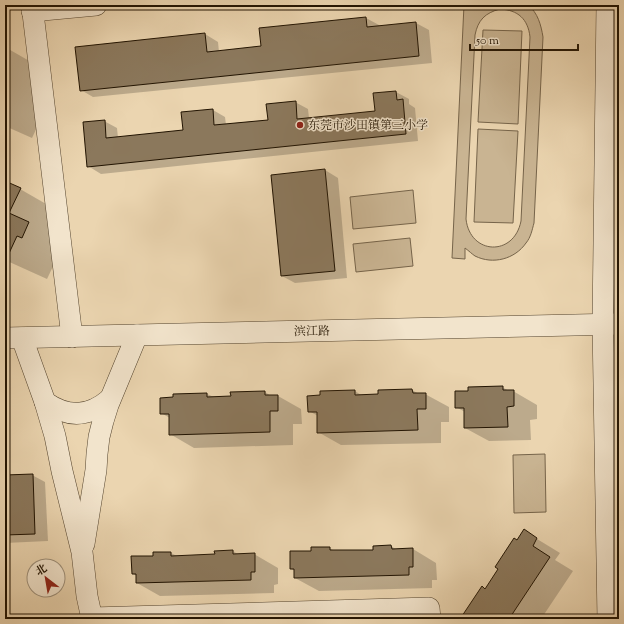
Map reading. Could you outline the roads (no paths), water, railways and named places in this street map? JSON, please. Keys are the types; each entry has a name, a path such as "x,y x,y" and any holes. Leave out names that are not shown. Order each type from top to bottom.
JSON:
{"street":[{"path":"72,337 32,8 96,5"},
{"path":"607,5 611,324 608,619"},
{"name":"滨江路","path":"13,338 611,324"},
{"path":"82,552 96,470 99,437 103,421 110,400 137,335"},
{"path":"13,338 45,402 55,436 82,552 87,596 92,618 429,608 430,619"},
{"path":"45,402 61,411 78,414 96,410 110,400"}],"place":[{"name":"东莞市沙田镇第三小学","path":"300,125"}]}
